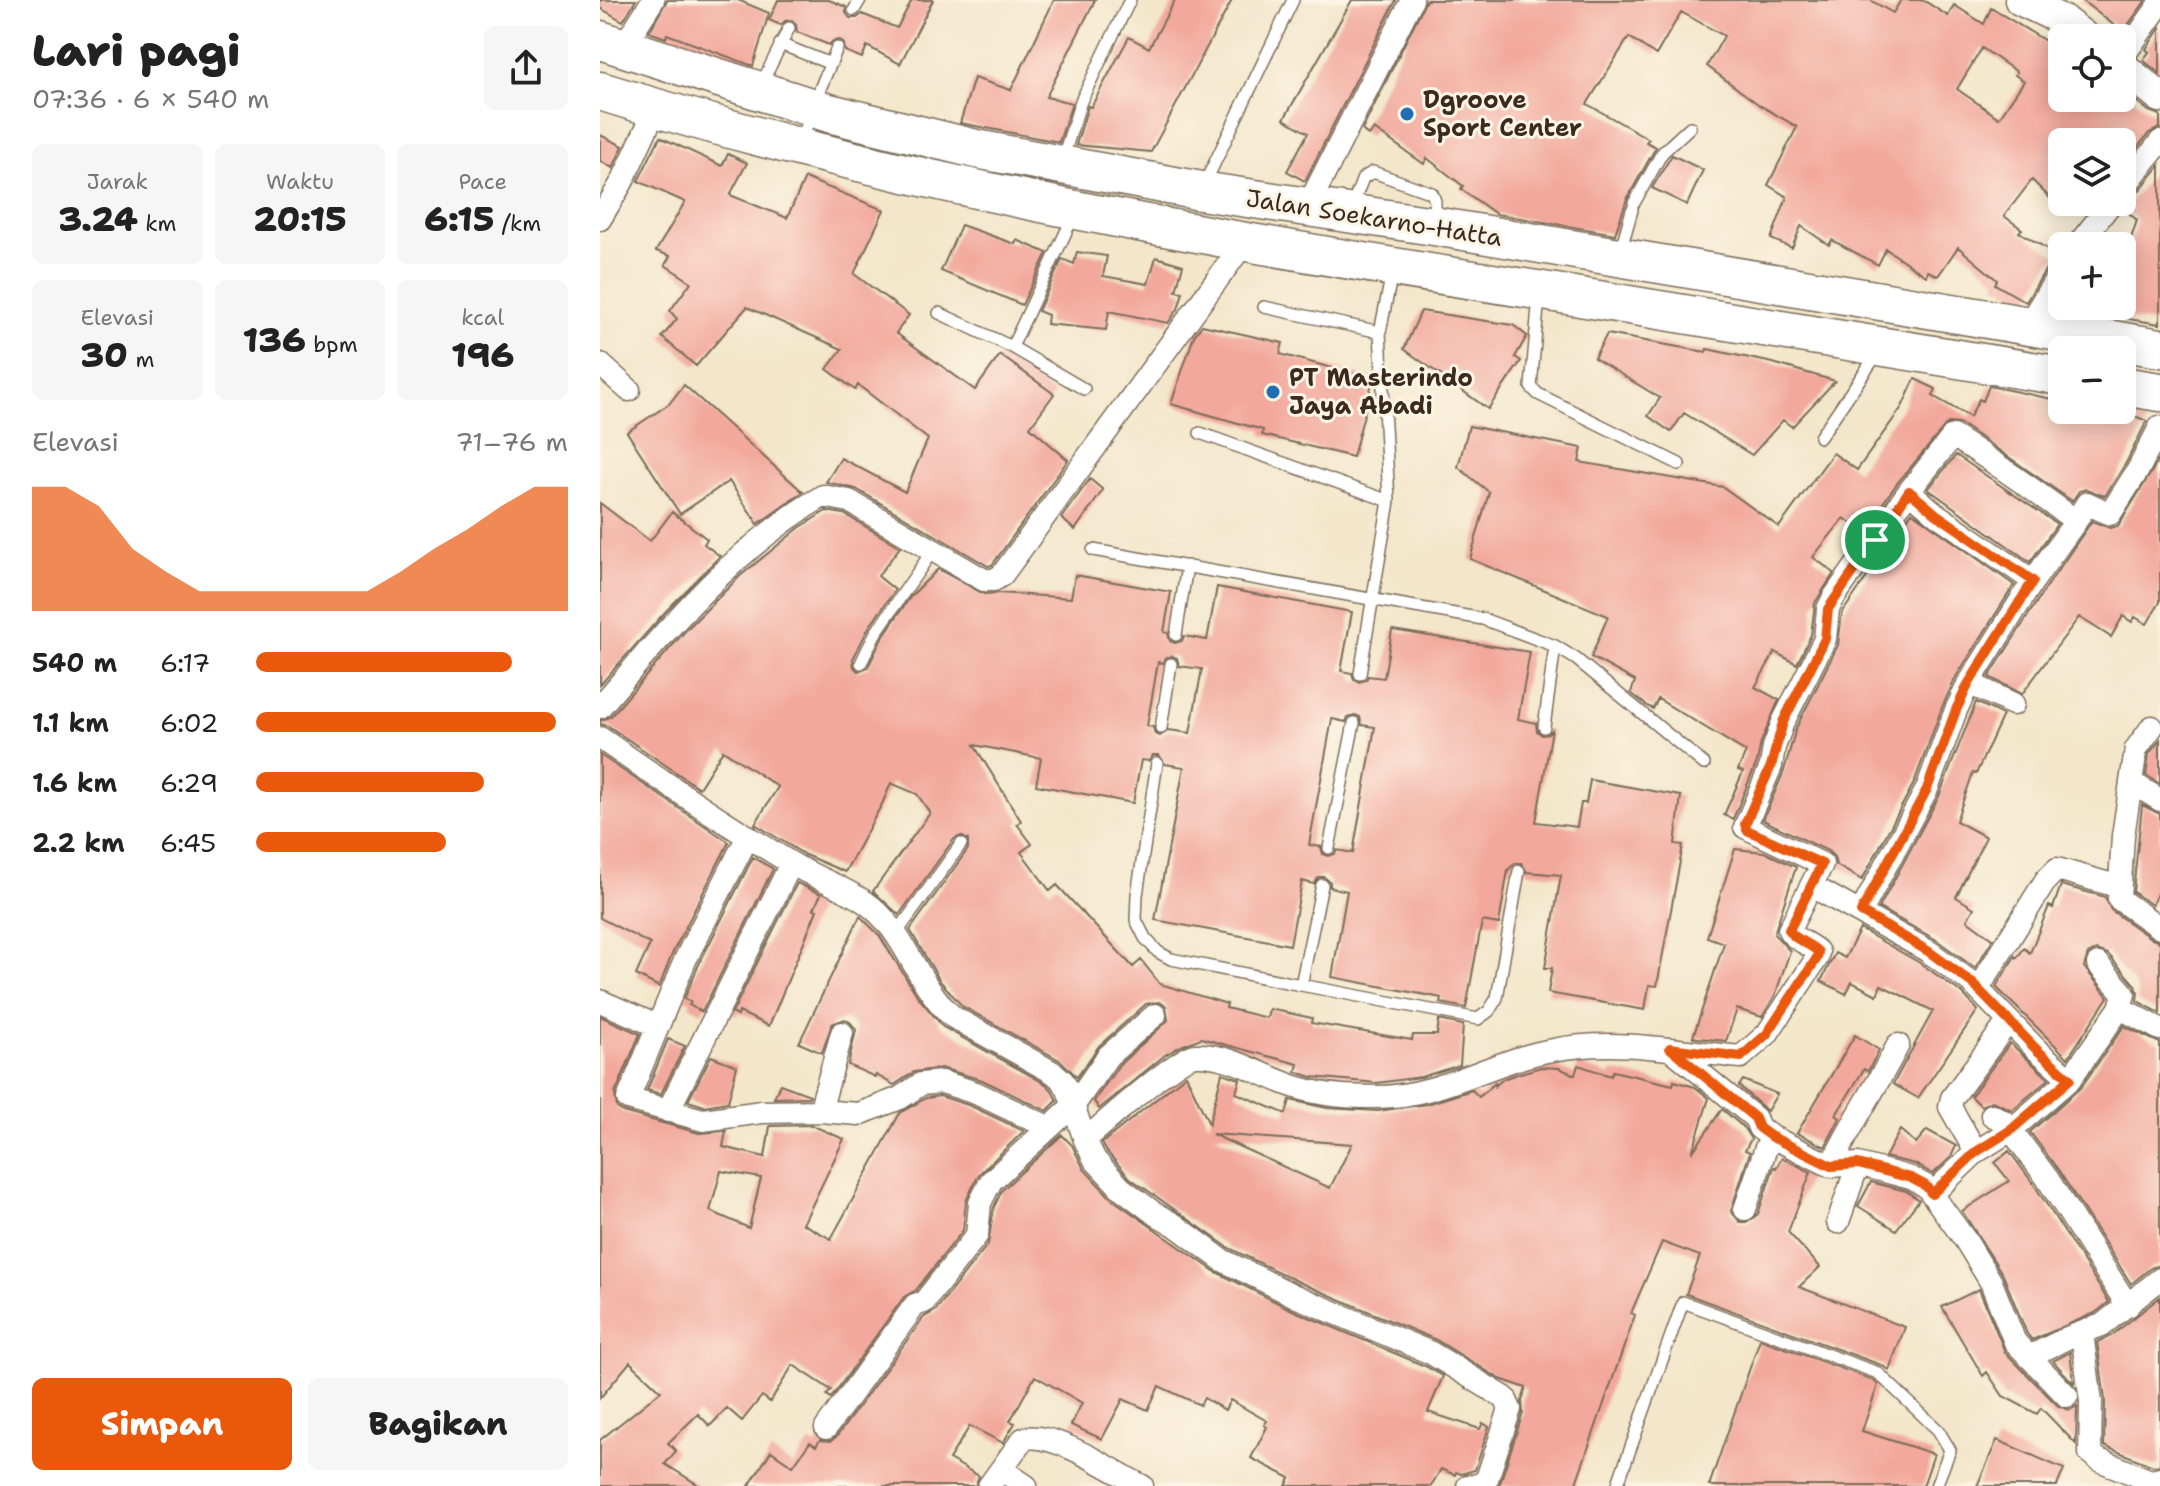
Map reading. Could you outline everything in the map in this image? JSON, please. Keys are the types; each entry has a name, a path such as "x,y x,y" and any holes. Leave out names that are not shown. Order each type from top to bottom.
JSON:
{"highway":[{"name":"Jalan Soekarno-Hatta","path":"611,43 812,108 976,149 1201,191 1434,226 2160,348"},
{"name":"Jalan Soekarno-Hatta","path":"600,91 912,175 1244,243 2048,374"},
{"path":"2136,388 2160,392"}],"street":[{"path":"611,43 653,0"},
{"path":"1307,208 1412,0"},
{"path":"2020,0 2068,24"},
{"path":"2136,38 2160,4"},
{"path":"2136,77 2160,97"},
{"path":"600,219 622,182 656,108"},
{"path":"2136,172 2160,142"},
{"path":"2088,232 2101,216"},
{"path":"600,707 665,631 741,555 800,509 823,496 849,501 984,580 994,580 1002,575 1244,243"},
{"path":"2028,325 2048,292"},
{"path":"600,364 629,390"},
{"path":"1861,912 1927,789 1969,683 2087,503 2110,514 2115,509 2160,427"},
{"path":"1085,1140 1151,1084 1191,1056 1220,1058 1300,1089 1341,1097 1381,1097 1462,1081 1519,1057 1555,1049 1618,1043 1741,1057 1767,1034 1817,958 1818,952 1814,948 1789,930 1822,864 1747,830 1745,824 1771,766 1783,722 1825,639 1828,609 1909,491 1953,436 1986,460 2001,465 2076,521"},
{"path":"1909,491 1945,521 2033,581"},
{"path":"1969,683 2013,704"},
{"path":"2152,727 2136,749 2123,836 2119,899 2157,919"},
{"path":"600,738 703,809 791,864 865,902 896,934 924,985 953,1017 1063,1081 1095,1160 1121,1188 1222,1260 1295,1296 1431,1353 1505,1398 1510,1409 1487,1479 1479,1485 1468,1486"},
{"path":"2131,782 2160,800"},
{"path":"748,836 686,958 628,1099 703,1120 762,1112 859,1114 891,1103 921,1084 942,1082 976,1093 1048,1127"},
{"path":"668,1111 791,864"},
{"path":"1978,989 2046,880 2057,869 2120,887"},
{"path":"1812,886 1928,951 1978,989 2008,1022 2070,1079"},
{"path":"1932,1194 1976,1152 2011,1130 2070,1079 2120,1008 2124,994 2098,964"},
{"path":"600,1001 657,1026"},
{"path":"2120,1008 2157,1021"},
{"path":"826,1428 915,1305 924,1302 977,1235 980,1203 991,1181 1074,1105 1108,1056 1155,1015"},
{"path":"1976,1152 1950,1107 1952,1098 2008,1022"},
{"path":"820,1111 842,1033"},
{"path":"1831,1166 1850,1126 1898,1045"},
{"path":"1670,1048 1755,1118 1759,1128 1770,1136 1831,1166 1858,1164 1919,1181 1966,1241 1991,1282 2015,1342 2067,1396"},
{"path":"1992,1115 2005,1122 2047,1178 2128,1306"},
{"path":"1745,1209 1770,1136"},
{"path":"1838,1222 1858,1164"},
{"path":"2029,1357 2102,1325 2160,1279"},
{"path":"2082,1333 2091,1402 2090,1453 2099,1460 2151,1481 2160,1479"},
{"path":"1026,1486 996,1478 1023,1439 1028,1437 1053,1440 1142,1486"}],"lane":[{"path":"1061,165 1064,146 1081,101 1130,0"},
{"path":"1201,191 1293,0"},
{"path":"758,91 789,28"},
{"path":"780,44 831,64"},
{"path":"801,146 812,108 837,48"},
{"path":"1619,257 1633,207 1662,153 1690,127"},
{"path":"1012,347 1077,209"},
{"path":"1360,674 1389,501 1380,332 1393,268"},
{"path":"1539,291 1531,387 1538,394 1679,464"},
{"path":"1264,307 1380,332"},
{"path":"939,313 1012,347 1084,389"},
{"path":"1820,437 1882,347"},
{"path":"1200,433 1389,501"},
{"path":"861,663 875,634 933,550"},
{"path":"1093,550 1483,619 1555,646 1576,659 1704,764"},
{"path":"1176,635 1187,566"},
{"path":"1544,727 1555,646"},
{"path":"1161,728 1171,664"},
{"path":"1329,848 1354,723"},
{"path":"1157,763 1136,920 1145,938 1158,952 1171,959 1478,1019 1489,1011 1497,998 1519,871"},
{"path":"896,934 961,844"},
{"path":"1301,985 1322,885"},
{"path":"1617,1486 1683,1302 1878,1373 1938,1430 1950,1450 1936,1486"}],"building":[{"path":"600,0 636,0 623,21 600,8"},
{"path":"667,0 738,0 769,13 753,66 667,34 666,38 649,32"},
{"path":"778,0 829,0 846,7 850,18 862,14 897,28 912,0 933,0 900,64 867,46 862,58 845,51 840,40 829,45 797,32 792,20 781,25 769,20"},
{"path":"1054,0 1095,0 1046,97 1072,103 1059,142 960,123 974,78 1011,90"},
{"path":"1175,0 1232,0 1151,152 1076,145 1088,106 1091,107 1129,37 1149,48"},
{"path":"1352,0 1396,0 1305,181 1287,171 1308,133 1284,119"},
{"path":"1426,0 1870,0 1893,13 1901,0 1923,0 1948,16 1954,5 1984,24 1991,8 2048,43 2048,112 2136,112 2136,101 2160,115 2160,128 2149,133 2136,149 2136,128 2048,128 2048,196 2032,180 2004,216 2022,229 2019,232 2048,249 2048,265 2026,302 1995,284 1997,280 1958,247 1938,276 1928,271 1926,276 1886,249 1878,265 1832,240 1829,245 1801,226 1792,248 1771,239 1787,197 1768,185 1797,127 1758,104 1707,66 1724,36 1681,12 1656,55 1629,37 1587,104 1649,139 1646,142 1656,147 1627,199 1615,234 1496,214 1461,189 1463,186 1427,158 1424,164 1374,129 1369,136 1362,130","holes":["1982,48 2017,72 2015,75 2024,81 1999,118 1957,89"]},
{"path":"2081,0 2146,0 2129,24 2112,24"},
{"path":"2160,28 2160,74 2143,60 2149,52 2146,49"},
{"path":"600,135 623,146 613,168 600,161"},
{"path":"660,137 722,166 728,154 747,163 730,195 787,218 805,178 884,210 854,274 909,315 896,333 975,390 1000,355 1054,394 1030,427 1068,460 992,565 988,566 856,489 826,482 841,458 905,492 928,439 858,385 855,390 827,369 842,349 747,307 696,366 662,337 677,319 670,311 691,282 665,265 670,256 656,251 685,202 638,181"},
{"path":"1672,155 1703,170 1687,205 1652,188"},
{"path":"2160,165 2160,324 2135,320 2136,232 2133,232 2137,220 2132,216 2136,216 2136,194"},
{"path":"961,225 1015,244 1017,240 1047,253 1022,305 941,271"},
{"path":"1077,252 1107,256 1103,276 1148,284 1156,257 1183,265 1176,291 1183,292 1178,309 1168,323 1109,311 1106,330 1047,324 1048,315 1038,311 1062,259 1074,264"},
{"path":"1421,311 1513,325 1527,336 1515,357 1521,361 1488,409 1404,349"},
{"name":"PT Masterindo Jaya Abadi","path":"1202,325 1283,343 1280,354 1373,379 1353,457 1262,435 1263,430 1171,404 1194,336"},
{"path":"1607,334 1706,352 1707,349 1773,363 1835,381 1792,427 1783,420 1752,455 1684,413 1671,432 1648,416 1660,398 1594,358"},
{"path":"1915,379 1936,389 1933,396 1970,417 1979,399 1983,401 1989,386 2048,398 2048,424 2136,424 2136,417 2147,421 2105,496 2086,489 2079,491 2072,501 1961,424 1948,423 1898,482 1863,531 1844,518 1813,557 1834,573 1815,603 1811,635 1797,664 1775,652 1755,687 1779,700 1733,819 1724,815 1743,772 1738,770 1746,752 1658,699 1653,709 1647,706 1631,693 1635,681 1591,657 1608,616 1470,559 1489,492 1458,467 1469,426 1582,448 1579,462 1723,487 1779,527 1833,453 1857,470 1902,407"},
{"path":"684,385 803,492 758,524 729,481 680,514 627,432 669,404"},
{"path":"1956,455 2057,524 2030,562 1928,489"},
{"path":"2160,458 2160,602 2147,624 2135,617 2132,622 2123,616 2111,637 2079,617 2022,694 1989,677 2092,521 2110,528 2118,526"},
{"path":"1090,479 1103,490 1075,530 1061,518"},
{"path":"600,503 650,541 672,512 707,539 704,544 720,556 600,685"},
{"path":"826,511 844,514 900,547 878,576 895,590 868,629 853,659 858,671 868,667 882,638 911,596 938,569 984,594 1071,598 1075,575 1171,592 1164,632 1175,643 1182,641 1184,636 1207,640 1217,587 1352,612 1341,671 1352,673 1354,680 1359,682 1368,676 1384,678 1392,630 1530,652 1518,719 1536,723 1537,731 1542,735 1552,730 1536,822 1577,827 1581,803 1586,803 1590,780 1681,796 1675,844 1683,845 1657,986 1649,985 1645,1010 1548,993 1552,968 1545,968 1561,875 1527,872 1521,863 1515,863 1508,870 1499,924 1482,921 1466,1008 1441,1003 1442,998 1332,977 1347,891 1330,887 1330,882 1324,877 1319,877 1314,884 1302,881 1290,945 1155,920 1184,767 1165,764 1159,755 1153,755 1149,761 1141,760 1133,803 1036,785 1041,758 974,745 1021,821 1017,824 1032,844 1021,852 1050,891 1057,885 1133,967 1141,960 1160,984 1227,1004 1226,1008 1267,1018 1269,1009 1312,1018 1311,1023 1412,1040 1413,1035 1437,1035 1439,1020 1463,1025 1460,1065 1421,1077 1377,1083 1312,1077 1296,1072 1298,1064 1201,1038 1165,1055 1099,1109 1094,1101 1119,1065 1168,1020 1166,1006 1159,1002 1146,1004 1099,1046 1077,1077 1061,1061 962,1006 940,981 910,930 968,849 968,840 961,836 954,839 899,915 873,891 930,813 917,794 891,783 845,872 805,855 755,824 778,787 723,750 699,788 608,726 600,724 600,721 611,716 686,630 740,576 799,528","holes":["1165,658 1177,658 1179,666 1202,669 1190,733 1169,730 1160,736 1155,734 1153,727 1147,726 1158,662 1163,663","1348,717 1360,717 1362,725 1375,727 1353,853 1337,850 1328,856 1323,854 1321,847 1309,845 1332,719 1346,722"]},
{"path":"1912,512 2014,585 1956,677 1914,783 1862,880 1836,865 1828,851 1763,820 1784,771 1796,728 1838,645 1842,613"},
{"path":"1976,702 2003,715 1976,774 1973,773 1956,821 1986,837 1956,897 1974,908 1967,920 1993,939 1975,968 1935,939 1879,908 1939,796"},
{"path":"2160,740 2160,784 2146,775 2149,754"},
{"path":"600,755 729,842 673,952 659,987 636,975 650,944 600,918"},
{"path":"2142,805 2160,814 2160,887 2152,905 2133,892"},
{"path":"1735,849 1764,852 1796,867 1774,934 1790,951 1775,996 1762,1017 1737,1009 1726,1041 1693,1037 1724,943 1707,937"},
{"path":"753,857 773,869 702,1012 684,999"},
{"path":"797,883 821,894 769,1026 739,1012 738,1016 732,1013"},
{"path":"2061,885 2105,897 2111,910 2160,942 2160,1013 2137,1001 2135,985 2108,954 2096,950 2088,954 2084,967 2108,997 2068,1058 1996,987 2015,956 2017,958 2024,948 2030,953"},
{"path":"860,916 879,935 918,997 943,1027 1046,1084 1057,1101 1047,1111 982,1080 941,1068 914,1072 894,1085 848,1065 856,1030 845,1019 832,1024 822,1053 799,1043"},
{"path":"1860,929 1920,963 1963,994 1978,1010 1918,1098 1893,1084 1933,1011 1881,985 1877,995 1852,982 1846,994 1821,981 1835,953 1845,958"},
{"path":"600,1016 640,1034 615,1094 617,1108 623,1112 699,1133 726,1131 723,1147 765,1157 770,1126 811,1125 844,1139 803,1224 831,1239 900,1113 926,1098 940,1096 971,1106 1024,1131 979,1174 966,1201 963,1230 916,1290 904,1297 831,1398 827,1395 831,1390 793,1365 770,1402 762,1396 742,1421 727,1408 710,1426 698,1414 668,1443 676,1451 665,1464 700,1486 600,1486 600,1440 661,1391 630,1362 600,1398","holes":["721,1171 761,1178 749,1228 710,1211"]},
{"path":"2124,1026 2160,1043 2160,1265 2151,1268 2131,1284 2059,1171 2030,1132 2081,1087"},
{"path":"1855,1035 1879,1050 1868,1071 1864,1069 1836,1115 1840,1118 1825,1147 1797,1133"},
{"path":"668,1039 685,1046 661,1094 647,1090"},
{"path":"2010,1043 2049,1079 2012,1110 1992,1101 1981,1106 1971,1096"},
{"path":"711,1056 737,1066 728,1102 704,1106 688,1101"},
{"path":"1578,1065 1611,1076 1613,1071 1695,1087 1709,1098 1692,1153 1722,1109 1743,1127 1751,1139 1745,1150 1750,1152 1731,1211 1740,1222 1748,1222 1758,1214 1774,1167 1782,1158 1811,1172 1788,1232 1820,1267 1799,1287 1905,1327 1889,1370 1686,1294 1700,1256 1662,1242 1631,1313 1635,1315 1575,1486 1499,1486 1523,1413 1522,1401 1526,1388 1500,1379 1436,1340 1301,1283 1229,1248 1130,1178 1102,1143 1186,1075 1209,1124 1222,1073 1240,1079 1236,1093 1286,1114 1290,1100 1327,1108 1378,1111 1427,1104 1472,1090 1479,1097 1503,1079 1541,1067 1559,1068 1575,1075","holes":["1212,1134 1352,1144 1330,1188"]},
{"path":"1743,1080 1777,1094 1767,1111 1739,1086"},
{"path":"780,1084 810,1095 774,1098"},
{"path":"1900,1130 1916,1143 1927,1130 1956,1146 1951,1157 1933,1174 1915,1164 1885,1157"},
{"path":"1062,1135 1072,1145 1084,1169 1112,1199 1214,1271 1290,1309 1443,1376 1428,1412 1480,1429 1483,1423 1489,1427 1475,1470 1461,1474 1456,1472 1455,1475 1441,1469 1431,1486 1286,1486 1290,1478 1251,1458 1267,1421 1230,1400 1225,1410 1204,1398 1200,1405 1159,1386 1148,1410 1123,1399 1102,1439 1071,1425 1082,1403 1035,1376 1010,1421 1015,1423 1003,1443 970,1426 949,1459 979,1476 975,1486 749,1486 771,1451 793,1466 810,1442 816,1446 820,1440 831,1441 837,1436 924,1317 935,1311 988,1244 994,1207 1002,1190"},
{"path":"2009,1151 2109,1302 2095,1313 2032,1340 2003,1275 1962,1211 2009,1181 1995,1163"},
{"path":"1871,1182 1906,1191 1919,1200 1896,1230 1858,1206"},
{"path":"1979,1289 2005,1352 2058,1406 2070,1410 2077,1406 2076,1444 2041,1408 2037,1414 2003,1396 1987,1372 1983,1376 1942,1307"},
{"path":"2160,1297 2160,1465 2153,1466 2104,1446 2105,1400 2097,1342 2111,1336"},
{"path":"1760,1339 1873,1380 1878,1385 1862,1431 1934,1454 1923,1486 1709,1486"},
{"path":"2070,1352 2074,1384 2053,1361"},
{"path":"1997,1440 2064,1469 2057,1486 1977,1486"}],"place":[{"name":"Dgroove Sport Center","path":"1407,114"},
{"name":"PT Masterindo Jaya Abadi","path":"1273,392"}],"route":[{"path":"1909,491 1936,514 2033,581 1969,683 1927,789 1861,912 1928,951 1972,983 2070,1079 2011,1130 1976,1152 1932,1194 1926,1186 1911,1178 1858,1164 1831,1166 1770,1136 1759,1128 1755,1118 1670,1048 1741,1057 1767,1034 1817,958 1818,952 1814,948 1789,930 1822,864 1747,830 1745,824 1771,766 1783,722 1825,639 1828,609 1875,540 1909,491"}]}
